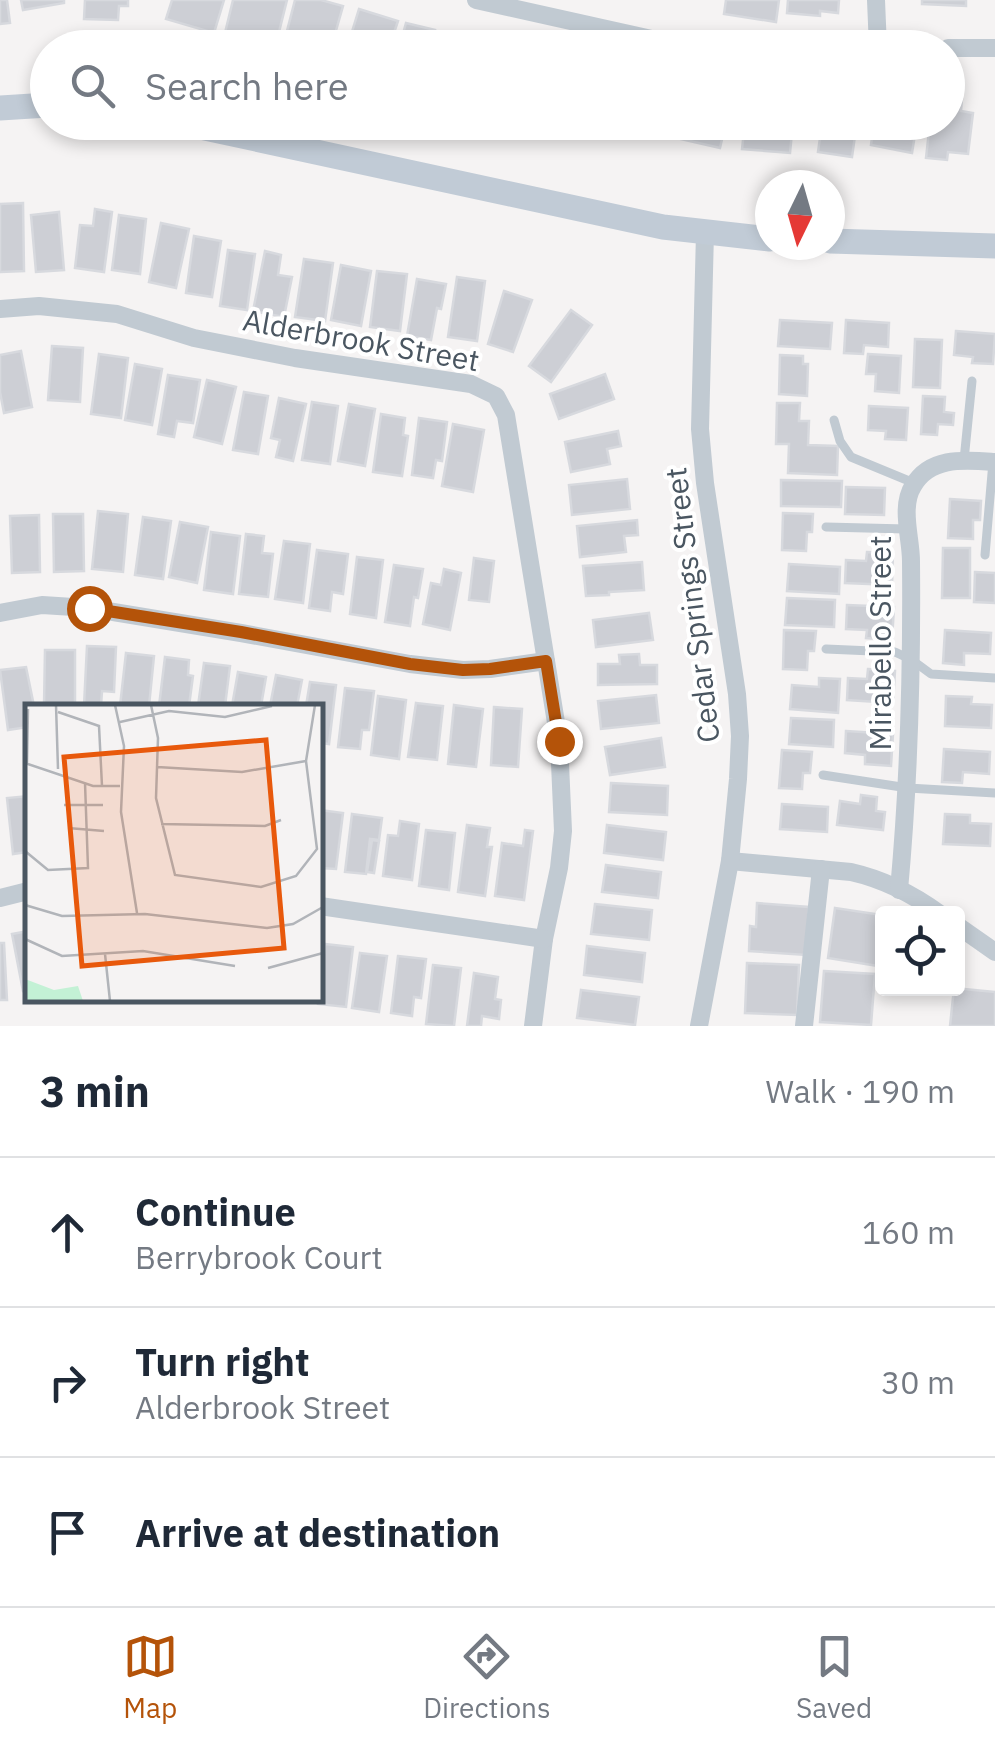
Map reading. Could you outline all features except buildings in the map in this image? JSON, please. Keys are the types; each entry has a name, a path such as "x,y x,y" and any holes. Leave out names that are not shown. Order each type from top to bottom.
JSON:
{"street":[{"path":"476,0 611,30"},
{"path":"876,0 877,30"},
{"path":"965,48 995,48"},
{"path":"0,108 30,107"},
{"path":"258,140 589,213 705,233 755,237"},
{"name":"Cedar Springs Street","path":"699,1026 730,862 740,736 704,483 700,429 705,233"},
{"path":"845,241 995,246"},
{"name":"Alderbrook Street","path":"0,310 39,306 117,314 194,338 295,358 471,384 496,396 506,415 559,741 563,831 533,1026"},
{"path":"914,483 929,468 945,462 994,462"},
{"name":"Mirabello Street","path":"899,890 908,788 912,660 906,511 914,483"},
{"path":"0,613 42,605 89,608 463,670 546,661"},
{"path":"730,862 865,875 929,906"},
{"path":"804,1026 821,869"},
{"path":"0,898 25,892"},
{"path":"322,906 544,939"},
{"path":"965,931 995,952"}],"lane":[{"path":"964,460 972,382"},
{"path":"834,420 840,441 851,457 914,483"},
{"path":"985,555 994,462"},
{"path":"826,527 909,529"},
{"path":"826,649 886,650 912,660 931,674 995,678"},
{"path":"823,775 908,788 995,794"}],"route":[{"path":"89,608 410,664 463,670 546,661 559,741"}]}
